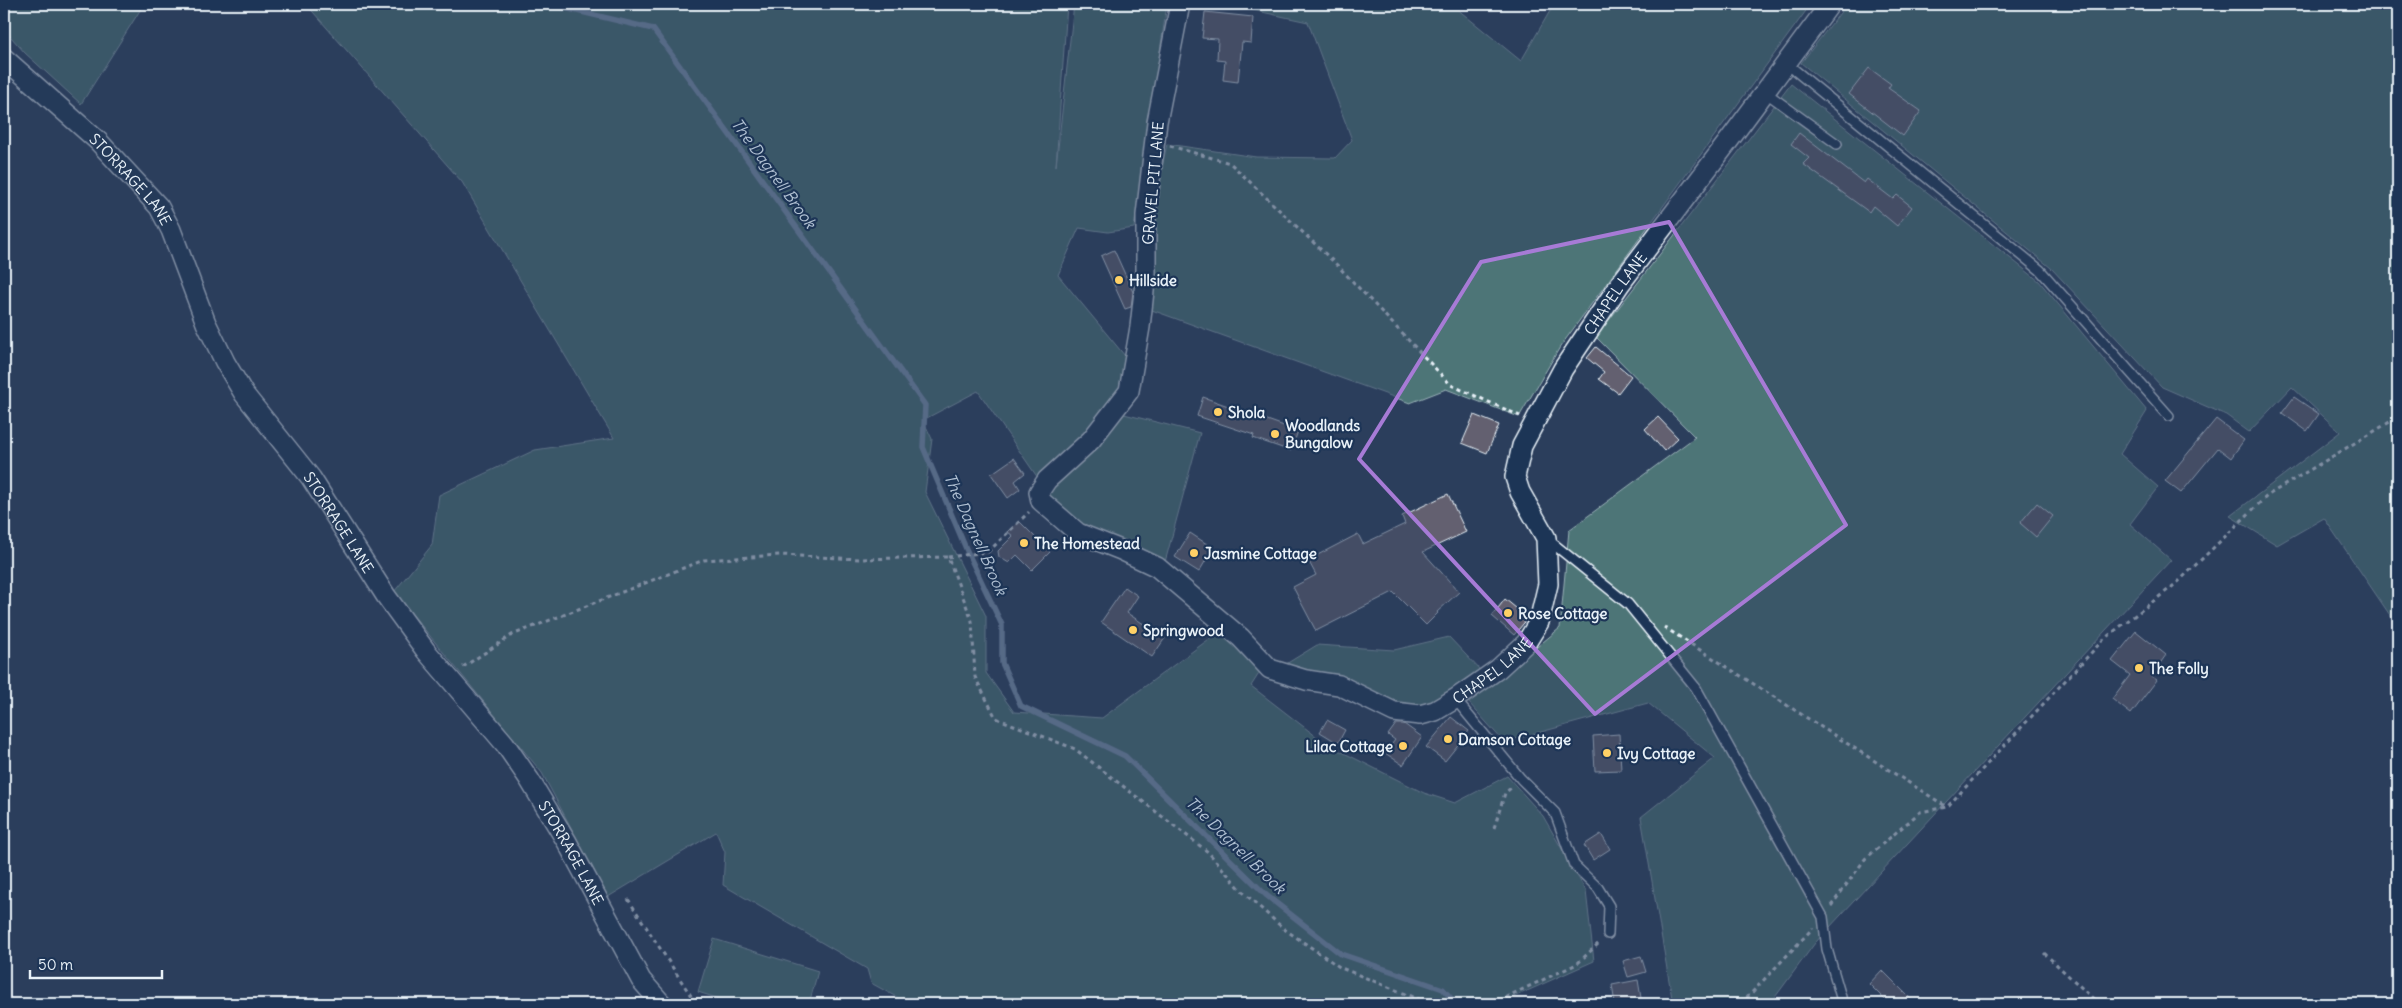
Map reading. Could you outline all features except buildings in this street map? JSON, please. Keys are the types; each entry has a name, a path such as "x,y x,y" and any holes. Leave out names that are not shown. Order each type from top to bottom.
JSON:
{"street":[{"name":"GRAVEL PIT LANE","path":"1041,501 1039,492 1047,480 1091,440 1129,391 1140,327 1146,273 1146,215 1155,142 1180,4"},
{"name":"CHAPEL LANE","path":"1041,501 1078,533 1157,567 1241,638 1270,669 1306,680 1339,685 1394,712 1420,715 1435,711 1456,700 1498,670 1533,634 1539,622 1548,584 1546,538 1520,492 1515,477 1522,446 1534,422 1563,369 1620,284 1830,4"},
{"name":"STORRAGE LANE","path":"4,58 98,141 159,207 171,230 206,323 230,370 270,428 311,478 386,596 426,651 505,744 529,779 562,834 640,980 662,1004"}],"lane":[{"path":"1786,63 2040,270 2169,416"},
{"path":"1765,92 1837,144"},
{"path":"1546,538 1628,604 1696,688 1823,917 1827,949 1843,1004"},
{"path":"1456,700 1522,779 1555,813 1574,865 1598,888 1609,906 1608,934"}],"path":[{"path":"1155,142 1230,163 1337,265 1451,385 1534,422"},
{"path":"1741,1004 1823,917 1865,859 1920,812 1947,807 2104,639 2177,583 2268,495 2398,417"},
{"path":"448,677 512,635 704,560 780,555 859,559 948,557 988,552 1041,501"},
{"path":"948,557 972,620 975,677 996,718 1075,749 1208,852 1244,893 1284,929 1341,968 1431,1004"},
{"path":"1661,625 1947,807"},
{"path":"1494,828 1505,793 1522,779"},
{"path":"628,899 693,1000 705,1004"},
{"path":"1490,1004 1577,964 1608,934"},
{"path":"2044,954 2099,1004"}],"highlighted area":[{"path":"1669,222 1846,525 1595,714 1359,459 1481,262"}],"green space":[{"path":"4,4 144,4 81,104 25,53 4,29"},
{"path":"306,4 1067,4 1056,166 1074,4 1167,4 1134,228 1108,232 1079,228 1058,275 1130,362 1123,385 1085,437 1038,478 978,391 923,420 932,439 925,492 986,616 986,673 1014,712 1102,718 1220,631 1260,672 1251,686 1326,744 1424,793 1455,803 1507,776 1543,816 1586,891 1594,961 1498,1004 909,1004 871,983 867,969 723,885 725,852 716,832 608,897 542,773 394,592 432,545 439,495 535,450 614,438 462,182"},
{"path":"1225,4 1451,4 1521,61 1554,4 1811,4 1560,347 1519,417 1446,389 1410,403 1149,309 1155,200 1167,144 1256,157 1335,158 1352,140 1308,22"},
{"path":"1847,4 2398,4 2398,627 2324,518 2277,545 2230,516 2340,432 2292,387 2249,432 2226,415 2162,387 2051,268 1801,63"},
{"path":"1791,84 2039,281 2147,411 2120,454 2158,487 2130,524 2171,560 1815,943 1770,1004 1673,1004 1641,817 1715,758 1648,703 1504,742 1469,703 1560,628 1569,530 1695,437 1596,337"},
{"path":"1124,414 1200,433 1165,562 1084,530 1064,515 1047,493 1117,418"},
{"path":"1449,637 1482,672 1447,700 1406,709 1368,694 1326,673 1281,667 1317,645 1394,650"},
{"path":"714,939 818,971 809,1004 735,1004 698,992"}],"waterway":[{"name":"The Dagnell Brook","path":"548,4 653,29 925,405 923,447 967,551 1002,625 1002,663 1021,706 1125,756 1266,895 1341,954 1443,989 1456,1004"}],"place":[{"name":"Hillside","path":"1119,280"},
{"name":"Shola","path":"1218,412"},
{"name":"Woodlands Bungalow","path":"1275,434"},
{"name":"The Homestead","path":"1024,543"},
{"name":"Jasmine Cottage","path":"1194,553"},
{"name":"Rose Cottage","path":"1508,613"},
{"name":"Springwood","path":"1133,630"},
{"name":"The Folly","path":"2139,668"},
{"name":"Damson Cottage","path":"1448,739"},
{"name":"Lilac Cottage","path":"1403,746"},
{"name":"Ivy Cottage","path":"1607,753"}]}
